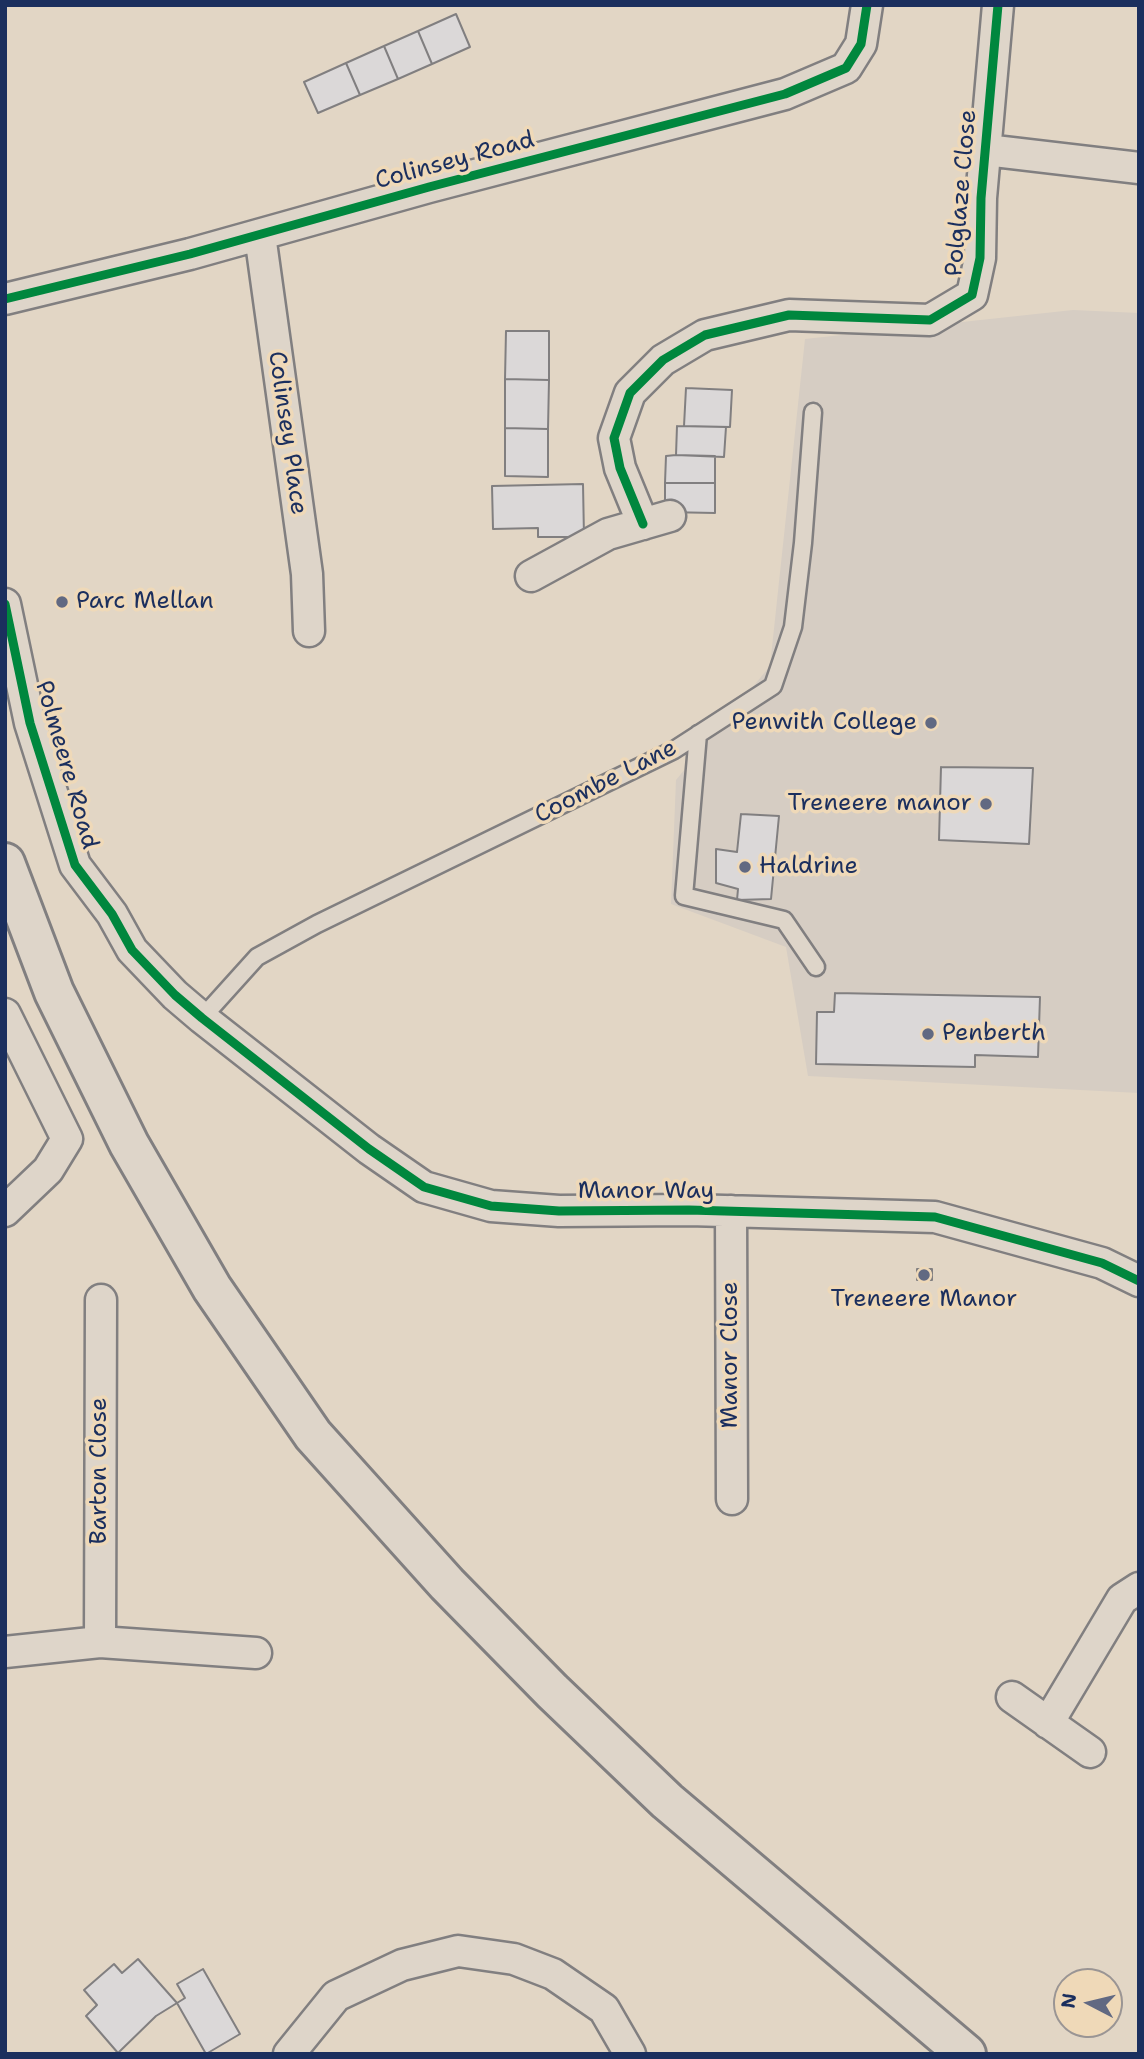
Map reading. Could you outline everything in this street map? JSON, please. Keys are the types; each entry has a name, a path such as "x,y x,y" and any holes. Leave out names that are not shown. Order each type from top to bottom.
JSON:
{"highway":[{"path":"5,863 54,992 129,1144 212,1288 313,1435 457,1594 657,1792 966,2054"}],"street":[{"name":"Colinsey Road","path":"5,299 190,254 429,187 785,94 846,68 861,44 867,5"},
{"name":"Polglaze Close","path":"531,576 608,534 657,520 620,468 614,438 630,393 663,360 705,335 789,315 930,320 971,295 980,258 981,198 998,5"},
{"path":"986,150 1139,169"},
{"name":"Colinsey Place","path":"260,235 307,574 309,631"},
{"name":"Polmeere Road","path":"5,604 30,723 75,865 112,914 132,950 175,995 202,1017"},
{"path":"5,1014 67,1139 48,1170 5,1210"},
{"name":"Manor Way","path":"202,1017 369,1149 424,1186 491,1206 559,1211 731,1211 935,1217 1102,1263 1139,1281"},
{"name":"Manor Close","path":"731,1211 732,1499"},
{"name":"Barton Close","path":"100,1642 101,1300"},
{"path":"1048,1723 1122,1599 1139,1588"},
{"path":"5,1651 100,1642 256,1653"},
{"path":"1012,1697 1090,1752"},
{"path":"289,2054 336,1996 402,1965 458,1951 514,1959 553,1974 604,2009 630,2054"}],"lane":[{"name":"Coombe Lane","path":"202,1017 257,957 317,924 674,750 774,686 793,627 803,543 813,412"},
{"path":"698,734 684,896 784,920 816,967"}],"shaded area":[{"name":"Penwith College","path":"1073,310 1139,313 1139,1093 808,1076 786,947 671,904 676,780 770,666 805,339"}],"building":[{"path":"456,14 470,47 432,64 418,31"},
{"path":"418,31 432,64 398,79 384,46"},
{"path":"384,46 398,79 360,95 346,63"},
{"path":"346,63 360,95 318,113 304,82"},
{"path":"506,331 549,331 549,380 505,379"},
{"path":"505,379 549,380 548,429 505,428"},
{"path":"686,388 732,390 730,427 684,426"},
{"path":"677,426 726,427 724,457 676,455"},
{"path":"505,428 548,429 548,477 505,476"},
{"path":"666,456 715,456 715,483 665,483"},
{"path":"665,483 715,483 715,513 665,512"},
{"path":"583,484 584,537 538,537 538,528 493,529 492,486"},
{"name":"Treneere manor","path":"941,767 1033,768 1029,844 939,840"},
{"name":"Haldrine","path":"741,814 779,816 771,899 737,900 738,889 716,883 716,849 737,852"},
{"name":"Penberth","path":"835,993 1040,997 1038,1057 975,1055 975,1067 816,1064 817,1012 834,1012"},
{"name":"Treneere Manor","path":"917,1269 932,1269 932,1280 917,1280"},
{"path":"138,1959 177,2003 156,2016 118,2053 86,2016 97,2005 84,1990 114,1964 122,1973"},
{"path":"203,1969 240,2034 206,2054 177,2003 185,1998 177,1984"}],"cycle path":[{"path":"5,299 190,254 429,187 785,94 846,68 861,44 867,5"},
{"path":"643,524 620,468 614,438 630,393 663,360 705,335 789,315 930,320 972,295 980,258 981,198 998,5"},
{"path":"5,604 30,723 75,865 112,914 132,950 175,995 202,1018 369,1149 424,1187 491,1206 559,1211 689,1210 935,1217 1102,1263 1139,1281"}],"place":[{"name":"Parc Mellan","path":"62,602"},
{"name":"Penwith College","path":"931,723"},
{"name":"Treneere manor","path":"986,804"},
{"name":"Haldrine","path":"745,867"},
{"name":"Penberth","path":"928,1034"},
{"name":"Treneere Manor","path":"924,1275"}]}
